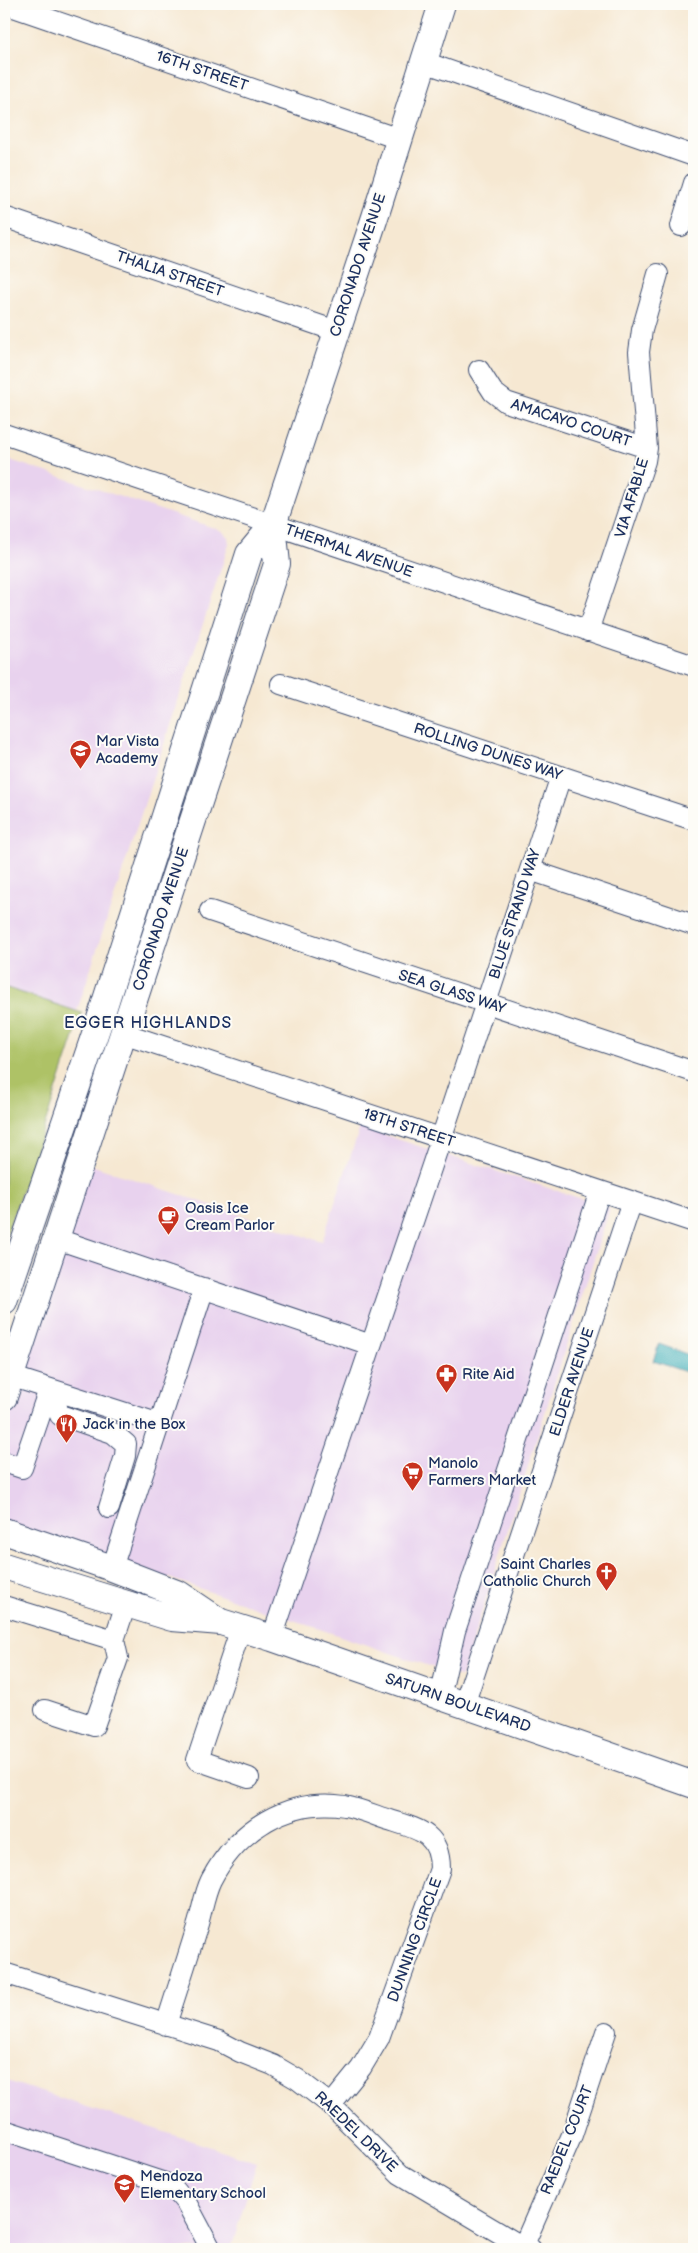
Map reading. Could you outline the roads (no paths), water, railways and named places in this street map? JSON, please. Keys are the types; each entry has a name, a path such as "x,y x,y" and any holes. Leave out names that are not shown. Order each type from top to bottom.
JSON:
{"main road":[{"name":"CORONADO AVENUE","path":"4,1301 98,1025 249,554 273,525 442,4"},
{"name":"CORONADO AVENUE","path":"7,1386 54,1238 277,564 273,525"},
{"path":"98,1025 123,1034"},
{"name":"SATURN BOULEVARD","path":"4,1531 112,1568 179,1594 231,1625"},
{"name":"SATURN BOULEVARD","path":"4,1566 172,1618 231,1625 272,1638 694,1785"}],"street":[{"name":"16TH STREET","path":"5,4 399,139"},
{"path":"424,62 694,156"},
{"path":"681,226 694,184"},
{"name":"THALIA STREET","path":"4,217 336,331"},
{"name":"VIA AFABLE","path":"588,631 645,461 647,448 639,352 642,330 658,274"},
{"name":"AMACAYO COURT","path":"479,370 493,392 506,402 647,448"},
{"name":"THERMAL AVENUE","path":"4,434 694,666"},
{"name":"ROLLING DUNES WAY","path":"281,684 694,820"},
{"name":"BLUE STRAND WAY","path":"272,1638 561,776"},
{"path":"530,870 694,925"},
{"name":"SEA GLASS WAY","path":"210,911 694,1072"},
{"name":"18TH STREET","path":"123,1034 694,1222"},
{"path":"452,1701 455,1631 600,1191"},
{"name":"ELDER AVENUE","path":"452,1701 632,1202"},
{"path":"54,1238 371,1345"},
{"path":"112,1568 204,1288"},
{"path":"7,1386 49,1389 160,1424"},
{"path":"13,1465 49,1389"},
{"path":"49,1389 60,1415 113,1433 126,1444 125,1456 109,1508"},
{"path":"45,1710 94,1726 118,1658 114,1640 126,1604"},
{"path":"4,1606 114,1640"},
{"path":"231,1625 197,1760 249,1778"},
{"name":"DUNNING CIRCLE","path":"166,2025 210,1882 230,1851 256,1826 284,1812 309,1806 331,1805 347,1806 419,1830 435,1844 440,1870 379,2038 361,2068 331,2106"},
{"name":"RAEDEL DRIVE","path":"4,1973 219,2041 240,2052 273,2065 297,2079 331,2106 400,2174 527,2248"},
{"name":"RAEDEL COURT","path":"527,2248 572,2135 606,2032"},
{"path":"4,2130 171,2184 187,2204 211,2249"}],"water":[{"path":"659,1344 692,1356 686,1372 653,1361"}],"place":[{"name":"Mar Vista Academy","path":"80,769"},
{"name":"Oasis Ice Cream Parlor","path":"169,1236"},
{"name":"Rite Aid","path":"446,1393"},
{"name":"Jack in the Box","path":"67,1443"},
{"name":"Manolo Farmers Market","path":"412,1491"},
{"name":"Saint Charles Catholic Church","path":"607,1592"},
{"name":"Mendoza Elementary School","path":"124,2204"}],"district":[{"name":"EGGER HIGHLANDS","path":"148,1023"}]}
